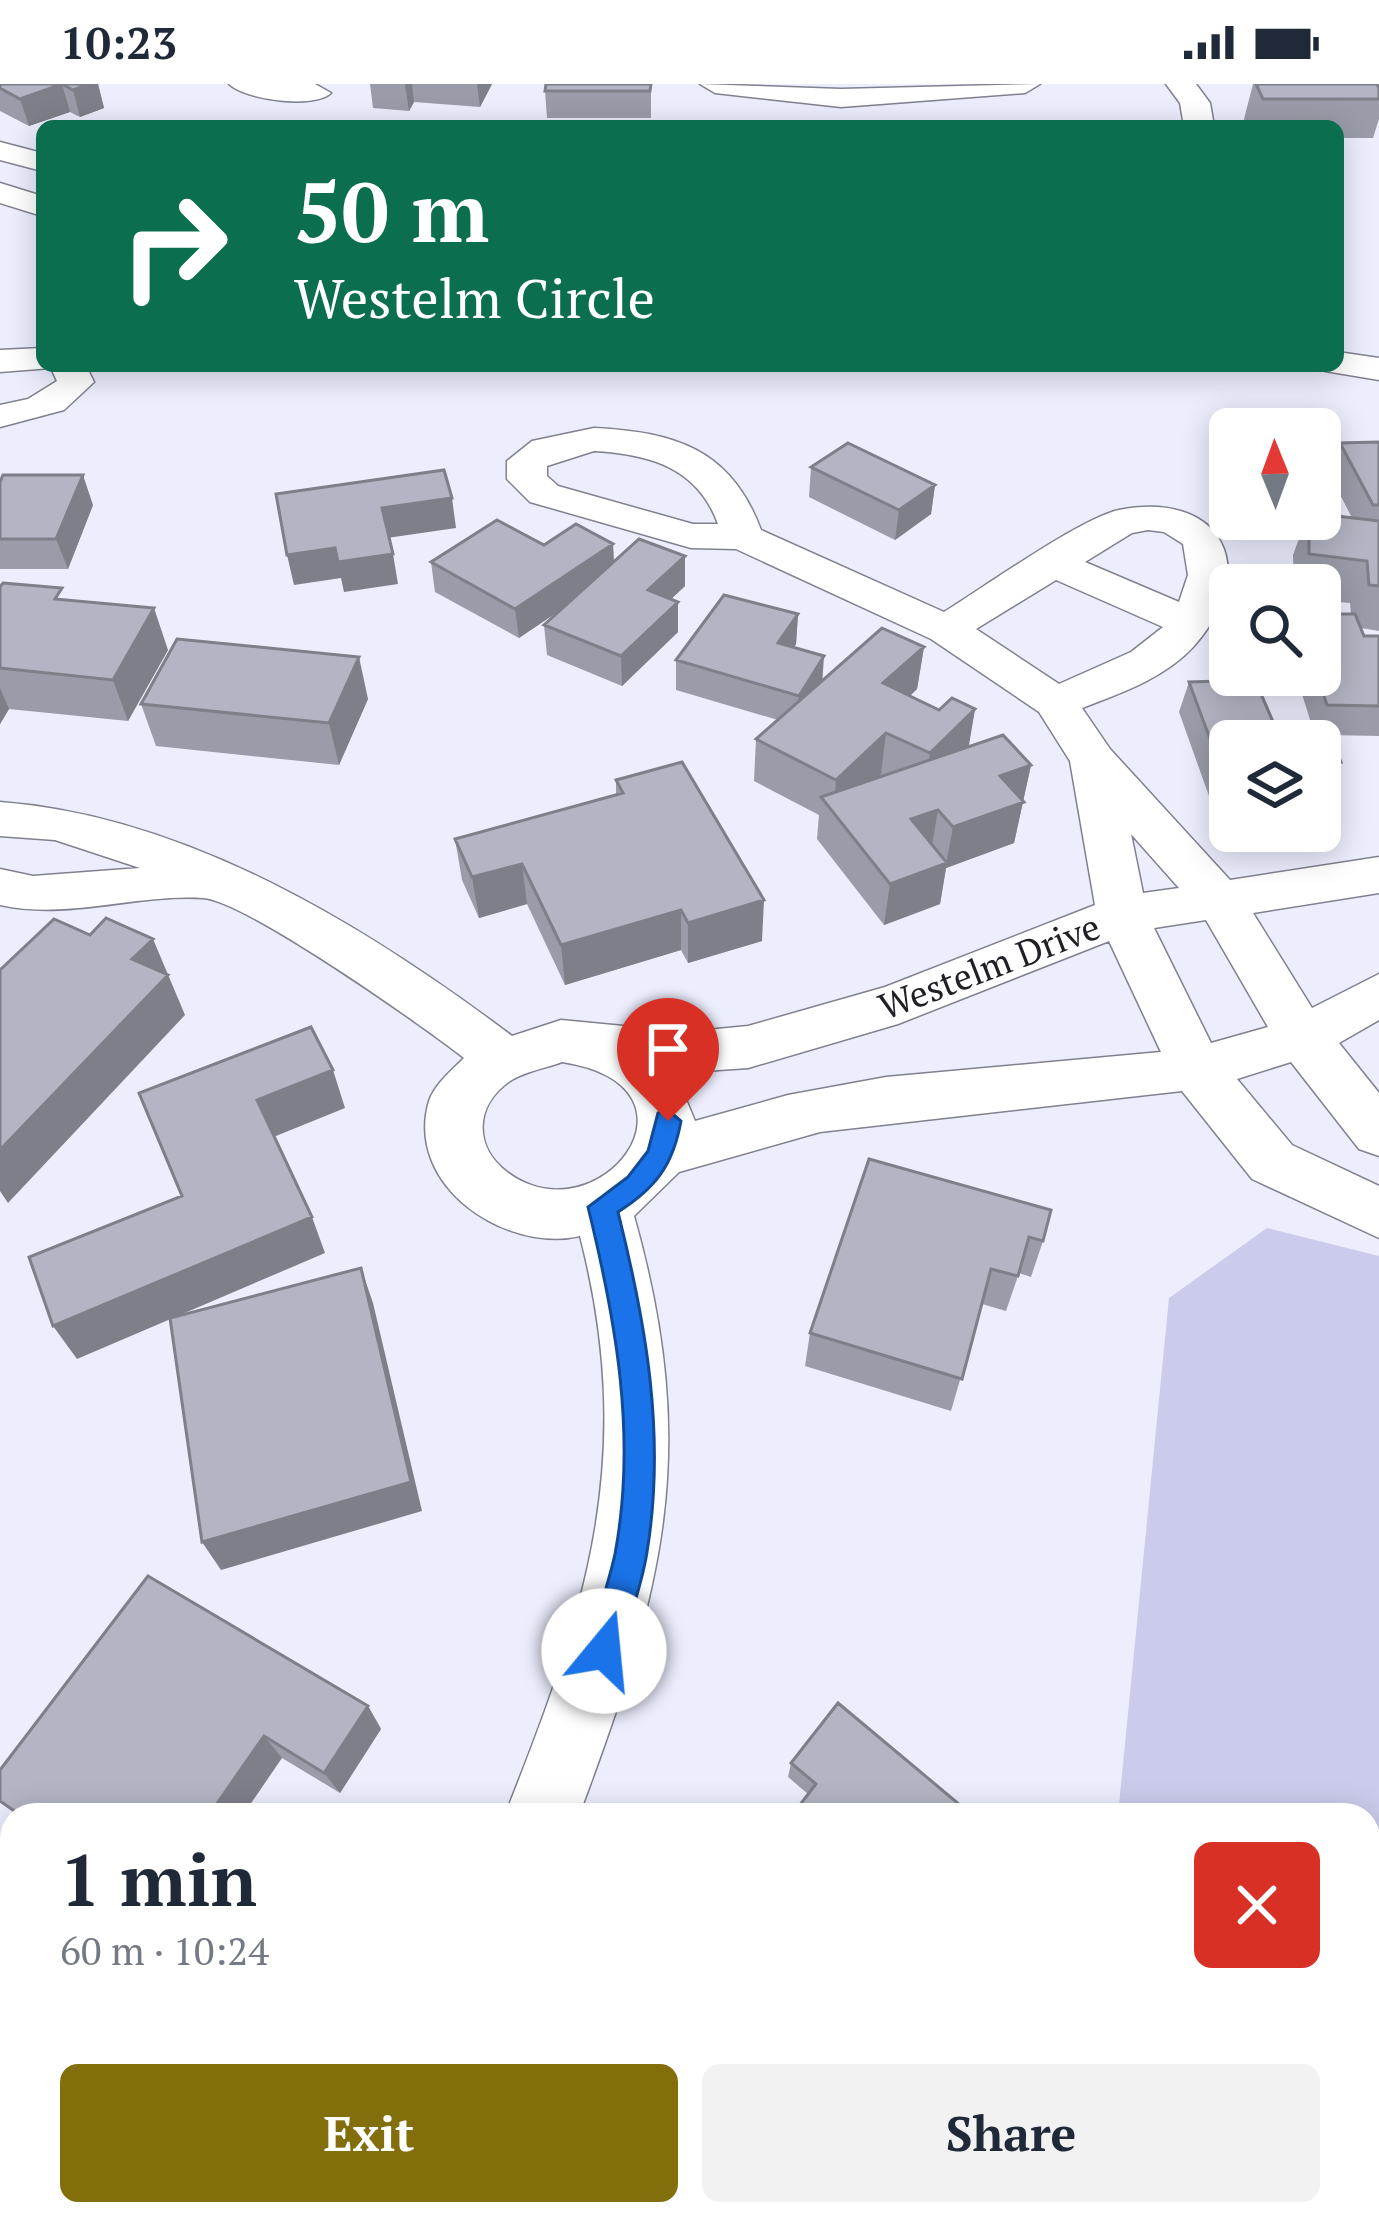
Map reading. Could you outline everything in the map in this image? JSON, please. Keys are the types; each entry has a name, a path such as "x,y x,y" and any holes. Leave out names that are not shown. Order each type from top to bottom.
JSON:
{"street":[{"path":"244,84 322,88"},
{"path":"715,84 753,92 857,98 1025,84"},
{"path":"1181,84 1195,103 1198,120"},
{"path":"292,120 322,88"},
{"path":"733,120 753,92"},
{"path":"0,151 36,161"},
{"path":"0,194 36,204"},
{"path":"0,361 36,359"},
{"path":"1344,365 1379,369"},
{"path":"0,416 42,408 64,397 76,382 71,372"},
{"path":"743,536 713,477 685,461 608,436 544,445 527,460 527,479 544,494 692,536 743,536 946,629 1055,702 1093,760 1221,903 1302,1037 1379,1132"},
{"path":"946,629 1121,522 1144,517 1190,529 1209,545 1214,564 1190,622 1135,670 1055,702"},
{"path":"1051,563 1190,622"},
{"path":"1093,760 1122,915 1198,1070 1272,1162 1379,1214"},
{"path":"0,819 83,826 209,880 328,937 464,1026 502,1058"},
{"name":"Westelm Drive","path":"600,1046 686,1053 748,1047 898,1004 1122,915 1379,875"},
{"path":"0,887 33,894 209,880"},
{"path":"661,1155 792,1114 916,1096 1058,1087 1198,1070 1302,1037 1379,994"},
{"path":"561,1041 600,1046 635,1062 659,1089 668,1121 661,1155 638,1186 602,1207 559,1216 515,1210 480,1191 456,1162 450,1128 460,1095 485,1067 502,1058 561,1041"},
{"path":"546,1803 615,1619 631,1552 640,1473 640,1405 629,1317 602,1207"}],"shaded area":[{"path":"1267,1228 1379,1256 1379,1803 1119,1803 1169,1298"}],"building":[{"path":"0,84 62,84 20,99"},
{"path":"546,84 651,84 650,91 545,91"},
{"path":"1256,84 1377,84 1379,99 1263,99"},
{"path":"1379,442 1379,505 1373,505 1341,443"},
{"path":"848,443 935,485 899,510 811,467"},
{"path":"444,470 452,498 382,508 393,554 338,562 335,548 287,555 276,494"},
{"path":"3,475 83,475 56,539 0,539"},
{"path":"1341,516 1379,521 1379,586 1369,585 1367,561 1309,554 1309,540 1341,540"},
{"path":"497,520 544,545 576,524 613,544 515,609 431,562"},
{"path":"639,539 685,556 648,590 678,602 621,656 544,625"},
{"path":"3,583 62,588 55,599 154,608 113,680 0,668"},
{"path":"724,595 798,614 778,643 824,656 799,696 676,660"},
{"path":"1341,614 1355,614 1364,636 1379,636 1379,706 1327,705 1324,696 1341,696"},
{"path":"882,628 924,647 883,683 939,710 952,698 975,709 930,753 886,733 836,780 756,739"},
{"path":"177,639 359,657 329,723 141,704"},
{"path":"1209,681 1209,696 1262,696 1272,720 1209,720 1209,736 1189,682"},
{"path":"1003,735 1031,765 1000,776 1024,802 953,827 938,810 911,819 947,863 890,884 821,797"},
{"path":"682,762 764,900 688,923 681,910 561,945 522,864 472,877 455,839 623,793 616,780"},
{"path":"106,918 153,939 132,959 168,975 0,1150 0,970 54,919 90,935"},
{"path":"311,1027 333,1070 257,1100 312,1217 53,1326 29,1257 182,1196 139,1093"},
{"path":"869,1159 1051,1210 1043,1241 1029,1237 1018,1276 991,1269 962,1379 810,1333"},
{"path":"361,1268 411,1482 202,1542 170,1318"},
{"path":"148,1576 368,1706 324,1773 264,1736 217,1803 3,1803 0,1770"},
{"path":"838,1703 958,1803 801,1803 816,1784 791,1763"}],"route":[{"path":"604,1651 631,1552 640,1473 640,1405 629,1317 602,1207 638,1186 661,1155 668,1121"}]}
